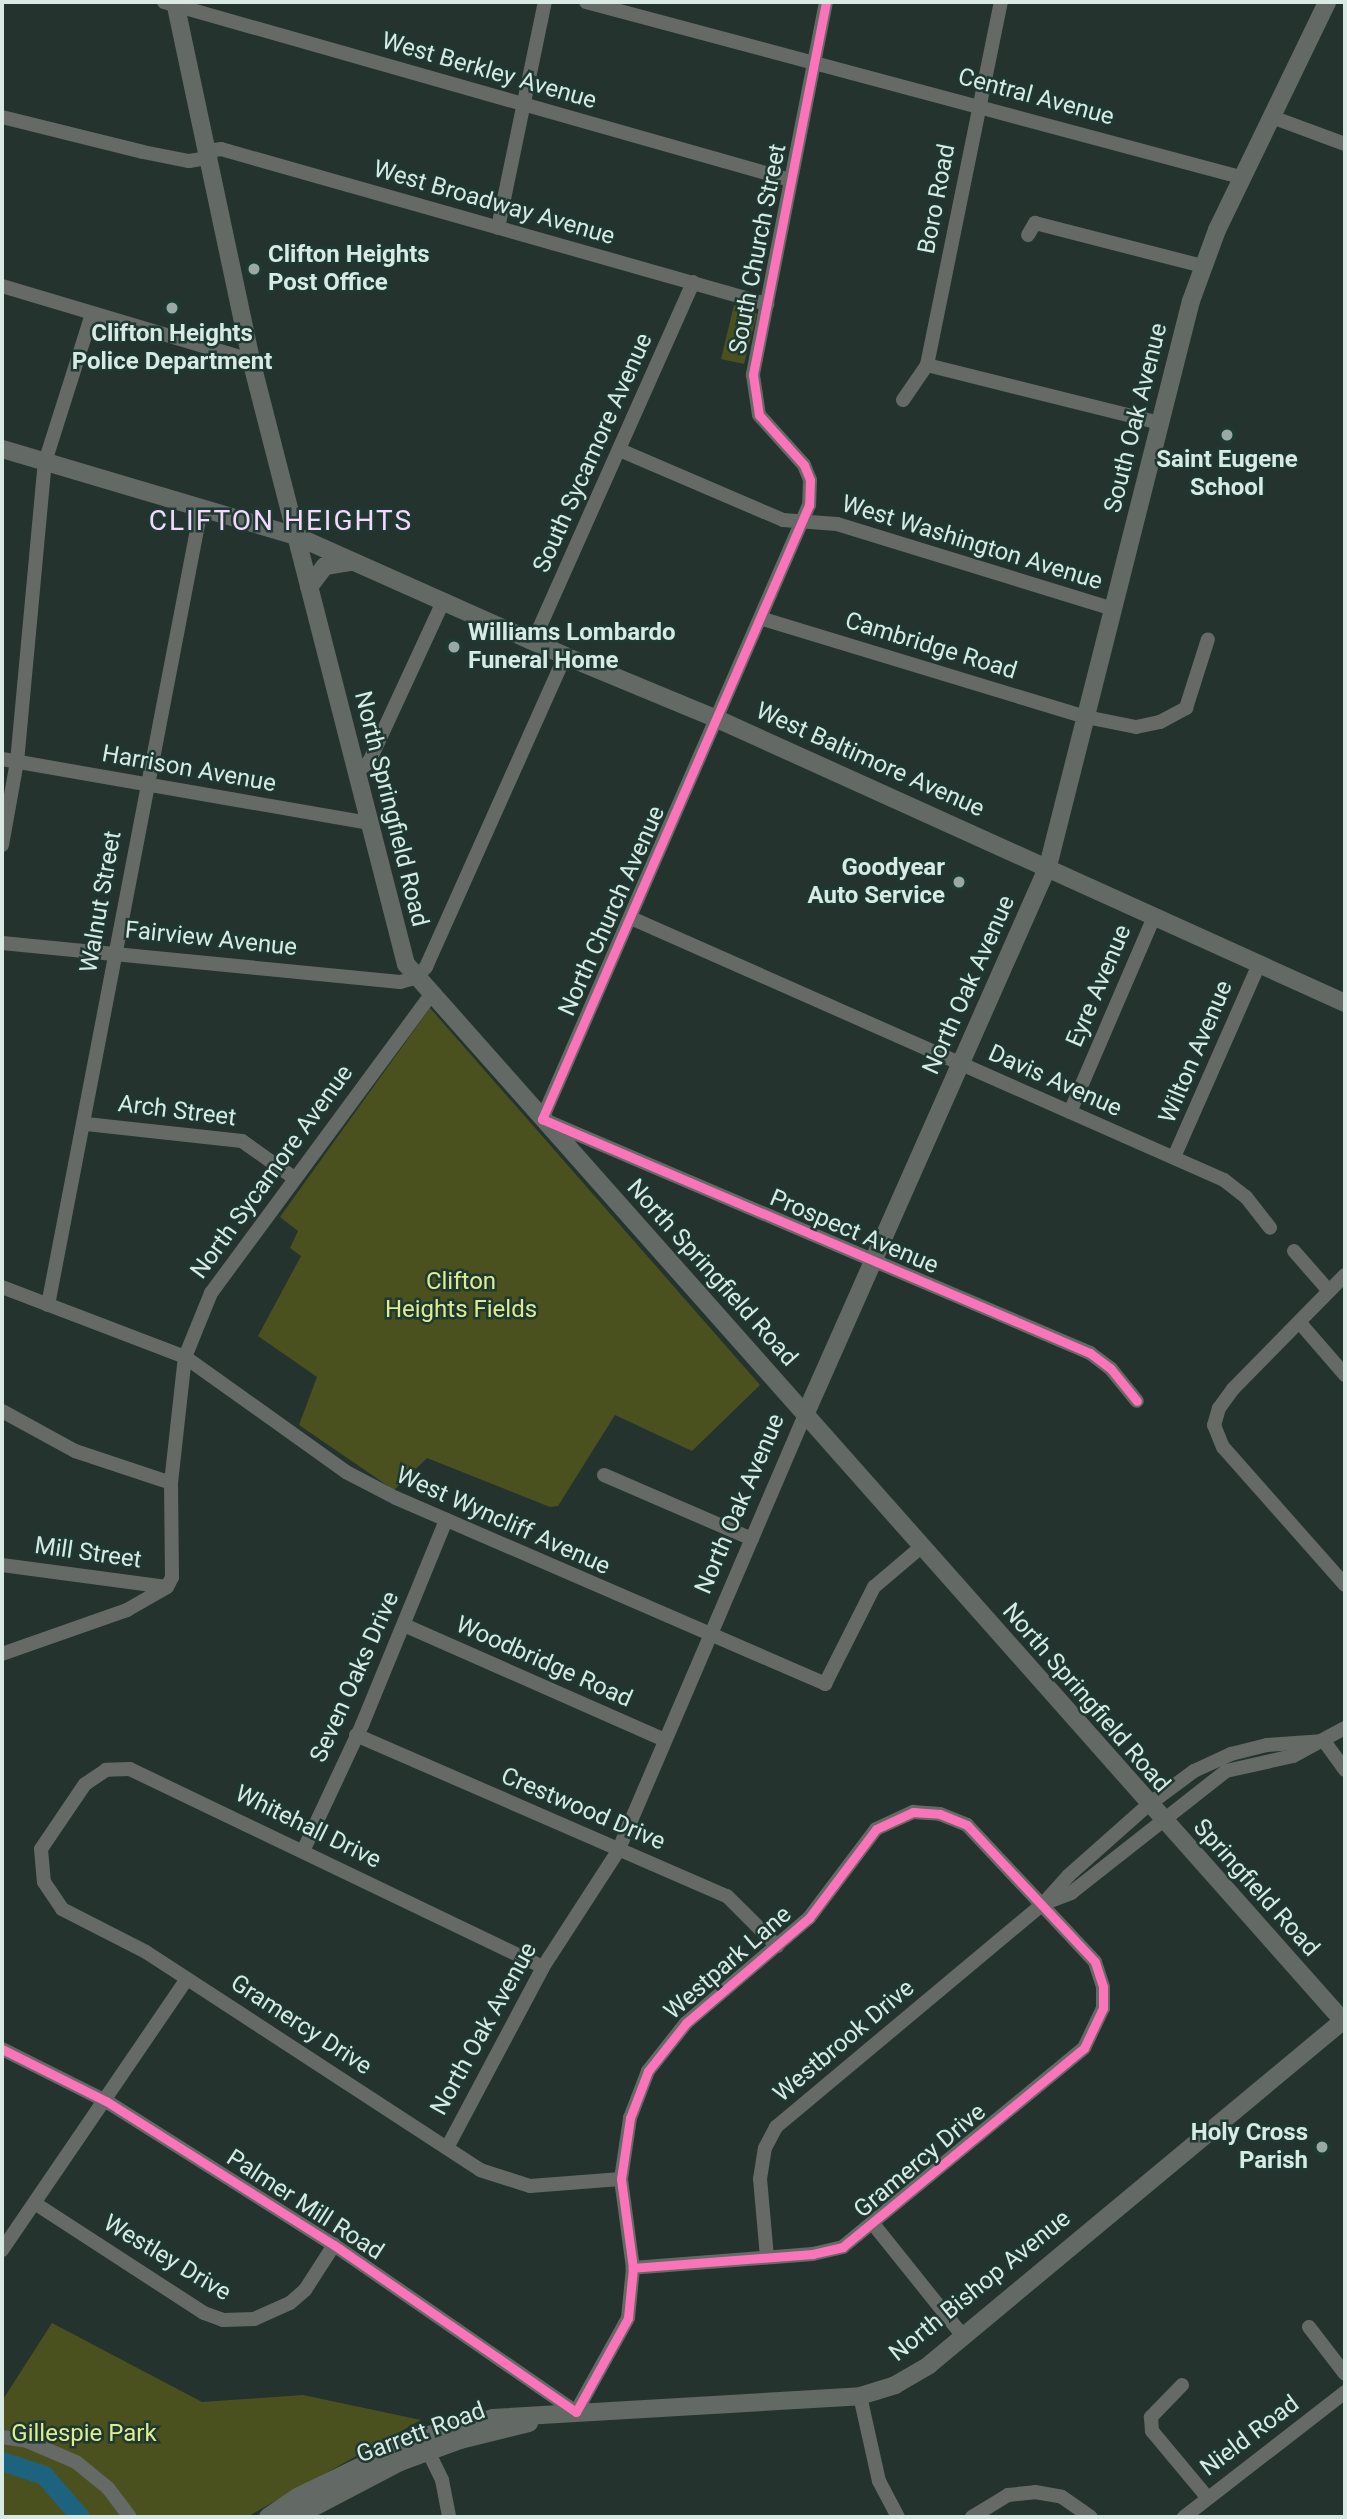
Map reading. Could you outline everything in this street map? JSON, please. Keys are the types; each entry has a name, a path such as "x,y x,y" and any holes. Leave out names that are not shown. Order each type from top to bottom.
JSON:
{"main road":[{"name":"South Oak Avenue","path":"1048,866 1202,266 1326,2"},
{"name":"North Springfield Road","path":"172,3 209,154 251,360 398,940 415,978 1162,1820"},
{"name":"West Baltimore Avenue","path":"2,449 296,536 1048,866 1345,1003"},
{"path":"309,587 330,563 355,562"},
{"name":"North Oak Avenue","path":"805,1415 1048,866"},
{"name":"Springfield Road","path":"1162,1820 1344,2021"},
{"name":"North Bishop Avenue","path":"576,2412 860,2396 919,2371 1344,2021"},
{"name":"Garrett Road","path":"268,2517 299,2496 493,2418 576,2412"},
{"name":"Garrett Road","path":"295,2517 425,2444"}],"street":[{"path":"498,228 545,2"},
{"name":"Central Avenue","path":"586,2 1244,178"},
{"name":"South Church Street","path":"715,718 763,619 803,521 811,488 807,473 765,426 755,403 753,375 826,2"},
{"name":"Boro Road","path":"902,400 927,365 1001,2"},
{"name":"West Berkley Avenue","path":"172,3 790,180"},
{"name":"West Broadway Avenue","path":"2,117 189,161 221,149 766,304"},
{"path":"1272,117 1345,144"},
{"path":"1028,234 1035,223 1202,266"},
{"name":"South Sycamore Avenue","path":"533,642 622,451 694,282"},
{"path":"2,286 251,360"},
{"path":"2,845 9,760 45,462 92,314"},
{"path":"927,365 1160,423"},
{"name":"West Washington Avenue","path":"622,451 783,520 837,524 1113,609"},
{"name":"Walnut Street","path":"48,1305 86,1124 114,952 201,509"},
{"path":"357,772 369,762 443,602"},
{"name":"Cambridge Road","path":"763,619 1086,717 1136,727 1160,722 1186,708 1208,639"},
{"path":"415,978 426,967 565,656"},
{"name":"North Church Avenue","path":"542,1119 715,718"},
{"name":"Harrison Avenue","path":"9,760 368,823"},
{"name":"Eyre Avenue","path":"1070,1112 1154,917"},
{"name":"Davis Avenue","path":"631,918 1224,1180 1270,1228"},
{"name":"Fairview Avenue","path":"2,943 400,982 415,978"},
{"name":"Wilton Avenue","path":"1174,1157 1259,964"},
{"name":"North Sycamore Avenue","path":"167,1587 172,1577 171,1483 185,1357 222,1274 430,995"},
{"name":"Prospect Avenue","path":"542,1119 1090,1353 1111,1369 1137,1401"},
{"name":"Arch Street","path":"86,1124 242,1141 293,1178"},
{"path":"1294,1251 1329,1291"},
{"path":"1345,1275 1233,1390 1215,1417 1216,1435 1223,1447 1345,1585"},
{"name":"West Wyncliff Avenue","path":"2,1287 185,1357 346,1472 446,1520 710,1637 825,1684 874,1587 920,1548"},
{"path":"1300,1322 1345,1375"},
{"path":"2,1411 75,1451 171,1483"},
{"name":"North Oak Avenue","path":"448,2146 543,1968 618,1851 805,1415"},
{"path":"604,1475 752,1539"},
{"name":"Seven Oaks Drive","path":"303,1851 404,1625 446,1520"},
{"name":"Mill Street","path":"2,1565 167,1587"},
{"path":"2,1654 127,1610 167,1587"},
{"name":"Woodbridge Road","path":"404,1625 665,1740"},
{"name":"Westbrook Drive","path":"1044,1904 1071,1893 1226,1771 1293,1756 1345,1728"},
{"name":"Crestwood Drive","path":"356,1735 618,1851 727,1896 777,1946"},
{"path":"1324,1741 1345,1770"},
{"name":"Westbrook Drive","path":"767,2257 760,2179 765,2148 776,2127 1044,1904 1068,1875 1148,1805 1194,1771 1231,1754 1267,1745 1324,1741"},
{"name":"Whitehall Drive","path":"62,1813 93,1777 106,1770 130,1769 543,1968"},
{"name":"Westpark Lane","path":"576,2412 622,2333 631,2302 633,2267 621,2179 630,2118 648,2071 686,2023 809,1918 866,1838 888,1821 913,1812 940,1814 967,1825 1044,1904"},
{"name":"Gramercy Drive","path":"62,1813 44,1838 40,1860 55,1903 187,1979 448,2146 480,2170 530,2186 621,2179"},
{"name":"Gramercy Drive","path":"633,2267 829,2252 874,2225 1078,2054 1095,2030 1104,1997 1098,1970 1090,1954 1044,1904"},
{"path":"2,2250 36,2204 187,1979"},
{"name":"Palmer Mill Road","path":"2,2049 106,2101 334,2245 576,2412"},
{"name":"Westley Drive","path":"36,2204 204,2313 223,2320 254,2319 290,2303 305,2290 334,2245"},
{"path":"874,2225 963,2336"},
{"path":"1309,2327 1345,2374"},
{"path":"1182,2385 1150,2417 1152,2431 1207,2497"},
{"name":"Nield Road","path":"1184,2517 1345,2392"},
{"path":"860,2396 879,2481 898,2517"},
{"path":"2,2437 27,2441 76,2462 108,2488 130,2517"},
{"path":"425,2444 442,2480 449,2517"},
{"path":"972,2517 1008,2495 1035,2492 1062,2497 1091,2517"}],"green space":[{"path":"734,305 757,314 744,364 721,359"},
{"name":"Clifton Heights Fields","path":"430,1008 760,1385 692,1451 615,1415 558,1506 550,1507 427,1458 394,1490 299,1425 317,1377 258,1336 301,1256 290,1248 298,1231 280,1217"},
{"name":"Gillespie Park","path":"52,2323 202,2402 303,2395 421,2420 247,2517 2,2517 2,2401"}],"waterway":[{"path":"2,2461 44,2475 80,2517"}],"cycle path":[{"path":"826,2 753,375 759,415 804,465 810,480 809,505 542,1119 1090,1353 1111,1369 1137,1401"},
{"path":"2,2049 106,2101 334,2245 576,2412 628,2318 633,2268 621,2179 630,2118 648,2071 686,2023 809,1918 876,1829 913,1812 940,1814 967,1825 1095,1962 1103,1987 1103,2008 1084,2048 843,2247 813,2254 633,2268"}],"place":[{"name":"Clifton Heights Post Office","path":"254,269"},
{"name":"Clifton Heights Police Department","path":"172,308"},
{"name":"Saint Eugene School","path":"1227,435"},
{"name":"Williams Lombardo Funeral Home","path":"454,647"},
{"name":"Goodyear Auto Service","path":"959,882"},
{"name":"Holy Cross Parish","path":"1322,2147"}],"district":[{"name":"CLIFTON HEIGHTS","path":"281,521"}]}
